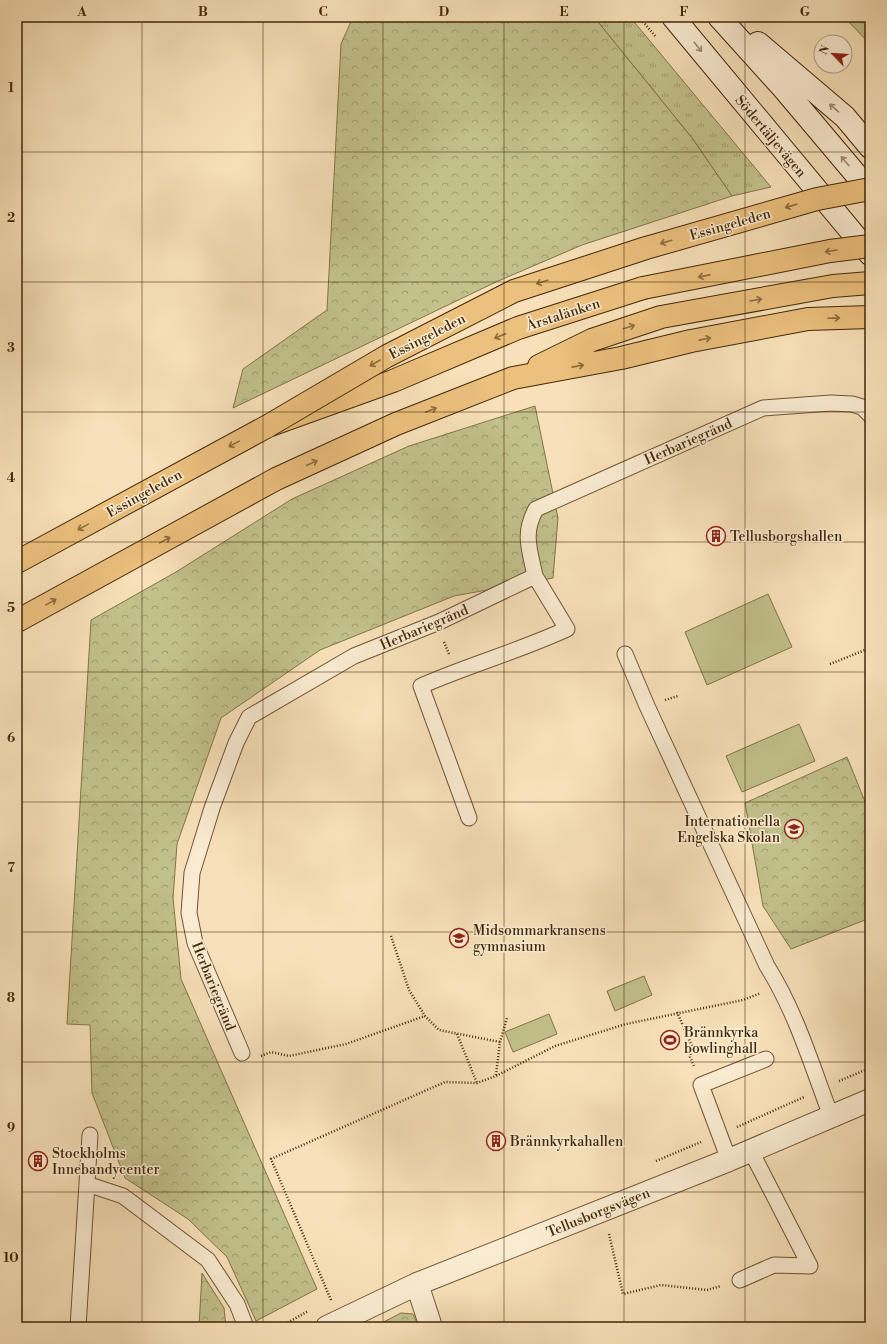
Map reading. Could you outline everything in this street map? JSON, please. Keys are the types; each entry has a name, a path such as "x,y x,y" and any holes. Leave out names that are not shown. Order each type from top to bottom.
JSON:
{"highway":[{"name":"Essingeleden","path":"17,562 268,426 386,356 514,292 646,248 818,199 870,190"},
{"name":"Årstalänken","path":"268,426 393,380 518,328 643,288 830,251 870,246"},
{"path":"17,621 276,479 396,424 512,378 592,340 662,317 833,286 870,284"},
{"path":"512,378 808,319 870,317"}],"main road":[{"name":"Södertäljevägen","path":"673,17 870,254"},
{"path":"718,17 784,88 870,190"},
{"path":"728,17 845,117 870,147"},
{"name":"Tellusborgsvägen","path":"334,1324 417,1284 729,1160 870,1100"},
{"path":"417,1284 431,1327"}],"lane":[{"name":"Herbariegränd","path":"242,1053 195,943 189,913 192,873 212,808 236,743 249,717 354,656 439,622 536,576 527,533 529,521 536,509 763,408 831,403 852,404 862,407 870,415"},
{"path":"469,818 421,686 456,671 532,645 567,628 536,576"},
{"path":"625,654 647,706 767,966 779,985 831,1116"},
{"path":"729,1160 701,1085 766,1059"},
{"path":"78,1327 90,1135"},
{"path":"740,1280 774,1264 810,1266 751,1151"},
{"path":"87,1184 123,1196 208,1260 237,1304 246,1327"}],"path":[{"path":"639,17 658,40"},
{"path":"830,664 870,648"},
{"path":"660,702 678,696"},
{"path":"392,936 409,990 425,1016 439,1030 500,1042"},
{"path":"334,1324 271,1158 445,1082 477,1083 496,1076 555,1046 626,1024 678,1012 743,1000"},
{"path":"678,1012 692,1046 690,1057 701,1085"},
{"path":"242,1053 247,1060 271,1052 289,1056 346,1044 425,1016"},
{"path":"496,1076 500,1042 507,1018"},
{"path":"457,1034 477,1083"},
{"path":"821,1089 870,1068"},
{"path":"603,1210 623,1294 661,1285 707,1290 740,1280"}],"green space":[{"path":"353,17 594,17 692,138 732,196 582,245 496,282 233,408 243,369 327,310 341,44"},
{"path":"594,17 630,17 771,187 732,196 692,138"},
{"path":"844,17 870,17 870,44"},
{"path":"535,406 558,518 553,578 454,596 320,650 221,718 177,844 173,898 181,979 317,1289 256,1321 227,1257 188,1219 125,1178 92,1093 90,1025 67,1024 91,620 176,572 292,499 409,446"},
{"path":"768,594 792,647 707,685 685,632"},
{"path":"799,724 815,761 742,792 726,756"},
{"path":"847,757 870,814 870,918 791,949 763,906 745,803"},
{"path":"644,976 652,995 615,1011 607,991"},
{"path":"549,1014 557,1034 513,1052 505,1032"},
{"path":"202,1273 224,1308 226,1327 199,1327"},
{"path":"401,1313 413,1314 419,1327 374,1327"}],"place":[{"name":"Tellusborgshallen","path":"716,536"},
{"name":"Internationella Engelska Skolan","path":"794,829"},
{"name":"Midsommarkransens gymnasium","path":"459,938"},
{"name":"Brännkyrka bowlinghall","path":"670,1040"},
{"name":"Brännkyrkahallen","path":"496,1141"},
{"name":"Stockholms Innebandycenter","path":"38,1161"}]}
